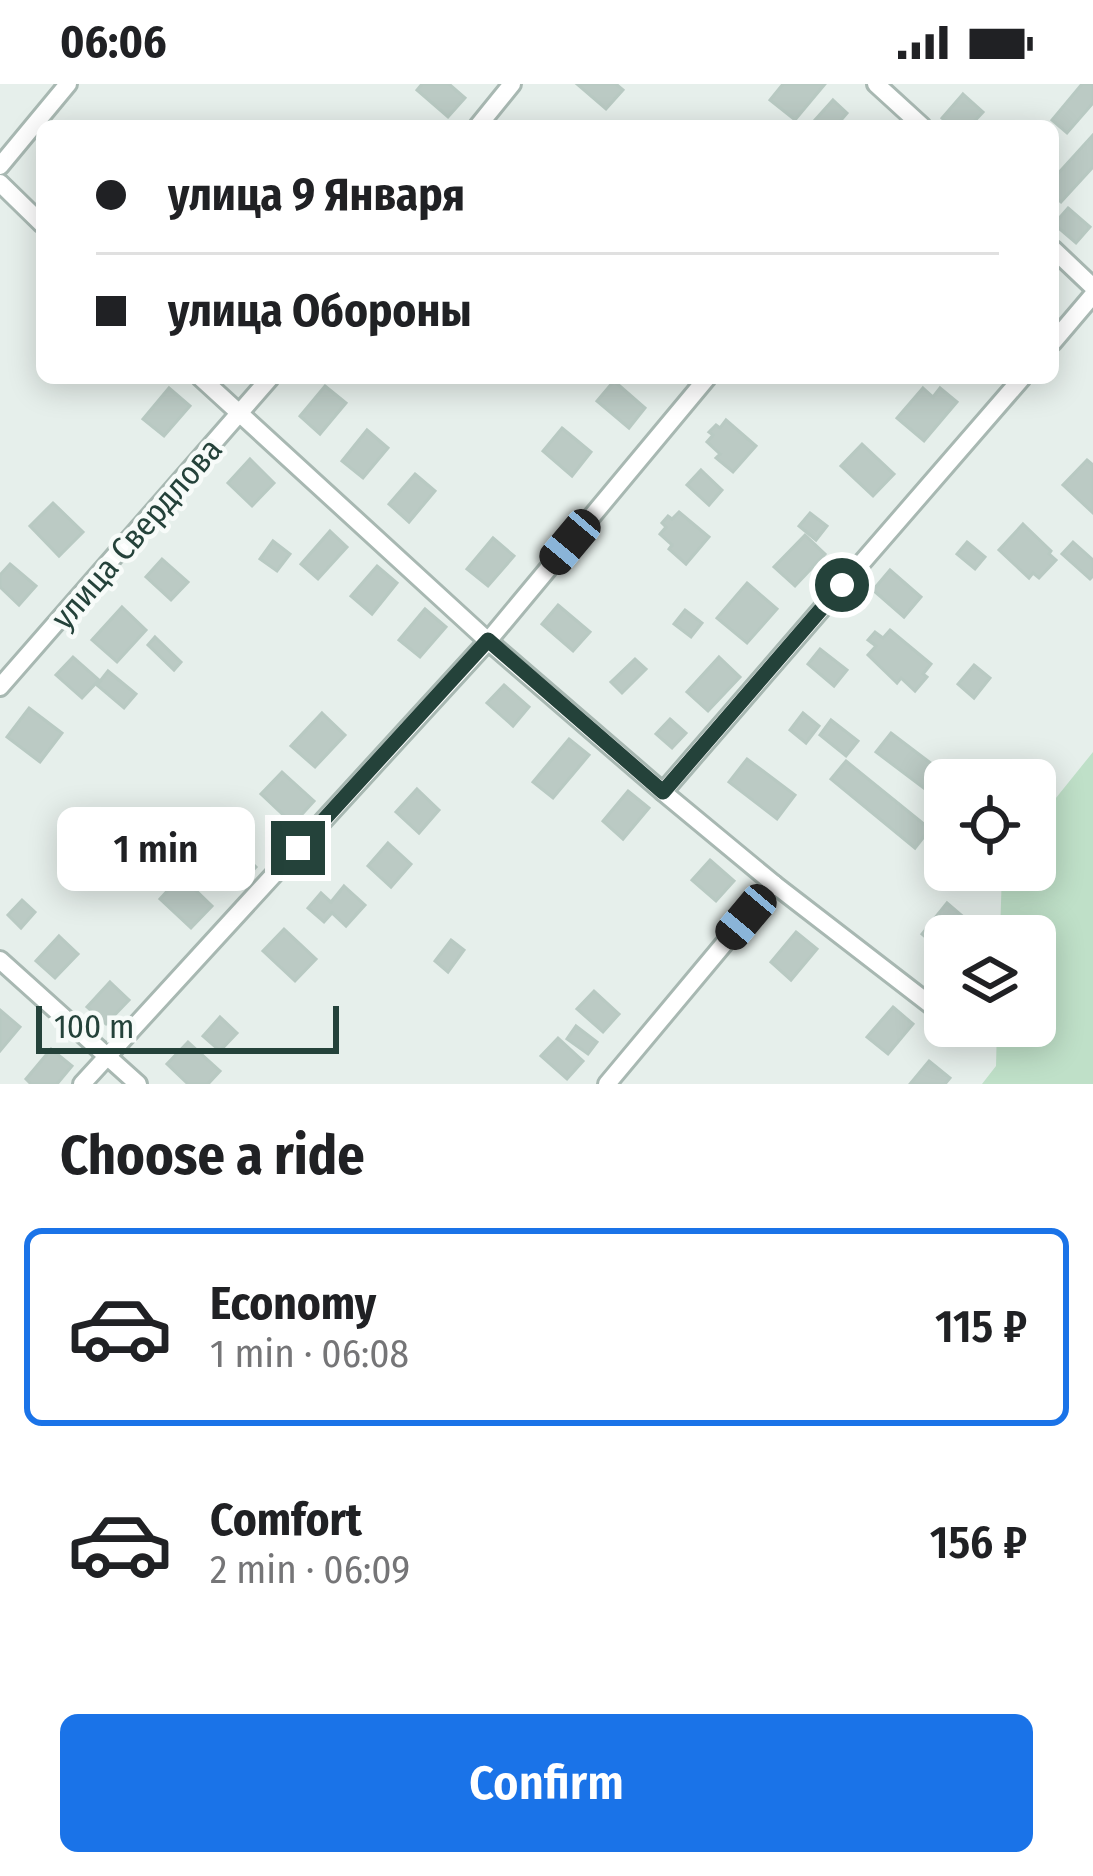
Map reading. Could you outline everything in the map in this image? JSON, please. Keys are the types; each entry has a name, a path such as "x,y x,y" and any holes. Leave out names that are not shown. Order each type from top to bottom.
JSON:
{"street":[{"path":"38,120 68,84"},
{"path":"483,120 512,84"},
{"path":"876,84 914,120"},
{"path":"0,166 36,123"},
{"path":"0,183 36,218"},
{"path":"1059,255 1093,291 1059,334"},
{"path":"207,384 663,792 924,1000"},
{"name":"улица Свердлова","path":"0,687 266,384"},
{"path":"82,1084 488,640 702,384"},
{"path":"663,792 1017,384"},
{"path":"607,1084 774,884"},
{"path":"0,960 138,1084"}],"green space":[{"path":"1093,752 1093,1084 982,1084 996,1066 996,1047 1056,1047 1056,915 1001,915 1001,891 1056,891 1056,798"}],"building":[{"path":"422,84 449,84 465,98 448,117 417,90"},
{"path":"577,84 616,84 623,90 606,109"},
{"path":"783,84 825,84 795,120 770,100"},
{"path":"1082,84 1093,84 1093,103 1067,133 1059,120 1052,120"},
{"path":"963,94 983,112 976,120 942,118"},
{"path":"833,100 847,113 841,120 815,120"},
{"path":"1093,135 1093,167 1061,202 1059,172"},
{"path":"1068,208 1090,227 1076,243 1059,228 1059,218"},
{"path":"611,384 617,384 645,408 629,428 597,401"},
{"path":"325,386 346,403 320,434 300,416"},
{"path":"169,388 190,406 164,436 143,419"},
{"path":"923,388 933,397 940,388 957,402 924,441 897,418"},
{"path":"726,420 756,446 733,472 716,458 720,454 707,442 713,435 709,432"},
{"path":"562,428 591,452 572,476 543,451"},
{"path":"367,430 388,448 363,478 342,461"},
{"path":"862,444 894,474 873,496 841,466"},
{"path":"250,459 274,483 252,506 228,483"},
{"path":"1087,460 1093,465 1093,513 1063,485"},
{"path":"701,470 722,490 709,505 687,485"},
{"path":"415,474 435,491 409,522 389,504"},
{"path":"53,503 83,532 59,556 30,526"},
{"path":"679,512 709,537 686,564 660,534 668,516 672,519"},
{"path":"810,513 827,526 816,540 799,526"},
{"path":"1023,524 1056,560 1039,578 1033,573 1029,578 999,550"},
{"path":"330,531 347,547 318,579 301,564"},
{"path":"805,535 825,554 795,586 774,567"},
{"path":"493,538 514,556 488,586 467,569"},
{"path":"273,541 290,554 277,571 260,559"},
{"path":"967,542 985,557 975,569 957,554"},
{"path":"1073,542 1093,560 1090,579 1062,554"},
{"path":"162,559 188,582 171,600 146,577"},
{"path":"10,564 36,586 19,605 0,587 0,575"},
{"path":"377,566 397,583 372,614 351,596"},
{"path":"890,570 921,597 904,617 873,590"},
{"path":"747,583 777,609 747,643 717,618"},
{"path":"558,605 590,632 573,651 542,624"},
{"path":"122,607 146,630 117,662 92,640"},
{"path":"425,609 446,627 420,657 399,640"},
{"path":"685,610 702,623 691,637 674,624"},
{"path":"890,630 931,664 915,691 901,678 897,683 868,655 876,646 868,640 875,632 883,638"},
{"path":"155,637 181,662 174,670 148,645"},
{"path":"820,649 847,670 834,686 808,664"},
{"path":"73,657 99,680 82,698 56,675"},
{"path":"719,657 740,677 708,711 687,692"},
{"path":"635,659 646,669 622,693 611,682"},
{"path":"974,665 990,678 974,698 958,684"},
{"path":"108,671 136,694 124,708 97,685"},
{"path":"504,685 529,707 513,726 487,703"},
{"path":"29,708 62,733 40,762 7,737"},
{"path":"322,713 345,735 315,767 291,746"},
{"path":"803,713 819,726 806,743 790,730"},
{"path":"670,719 686,733 672,748 656,734"},
{"path":"831,720 858,741 846,756 820,735"},
{"path":"891,733 925,759 924,788 876,752"},
{"path":"569,739 589,755 553,798 533,782"},
{"path":"747,759 795,795 777,819 729,782"},
{"path":"846,761 924,824 924,837 915,848 831,779"},
{"path":"282,772 314,801 293,824 261,794"},
{"path":"417,789 439,810 419,833 396,812"},
{"path":"628,791 649,808 623,839 603,821"},
{"path":"225,837 256,867 235,889 204,859"},
{"path":"388,843 411,864 391,887 368,866"},
{"path":"710,860 734,881 716,901 692,880"},
{"path":"181,876 212,906 191,928 160,899"},
{"path":"344,886 365,905 346,926 332,913 324,922 308,908 321,893 331,902"},
{"path":"22,900 35,912 21,928 8,915"},
{"path":"947,903 961,915 937,915"},
{"path":"284,929 316,959 295,981 263,951"},
{"path":"796,932 817,949 791,980 771,962"},
{"path":"59,936 78,954 55,978 36,961"},
{"path":"451,940 464,950 448,972 435,961"},
{"path":"110,982 129,1000 106,1024 87,1007"},
{"path":"594,991 619,1014 603,1032 577,1009"},
{"path":"893,1007 913,1024 888,1054 867,1037"},
{"path":"0,1010 20,1027 0,1051"},
{"path":"220,1017 237,1033 220,1051 203,1036"},
{"path":"576,1026 597,1042 588,1054 567,1039"},
{"path":"558,1038 583,1061 567,1079 541,1056"},
{"path":"188,1042 220,1071 208,1084 188,1084 167,1064"},
{"path":"51,1049 72,1066 57,1084 31,1084 26,1079"},
{"path":"929,1061 950,1078 945,1084 910,1084"}],"route":[{"path":"298,848 488,640 663,792 842,585"}]}
